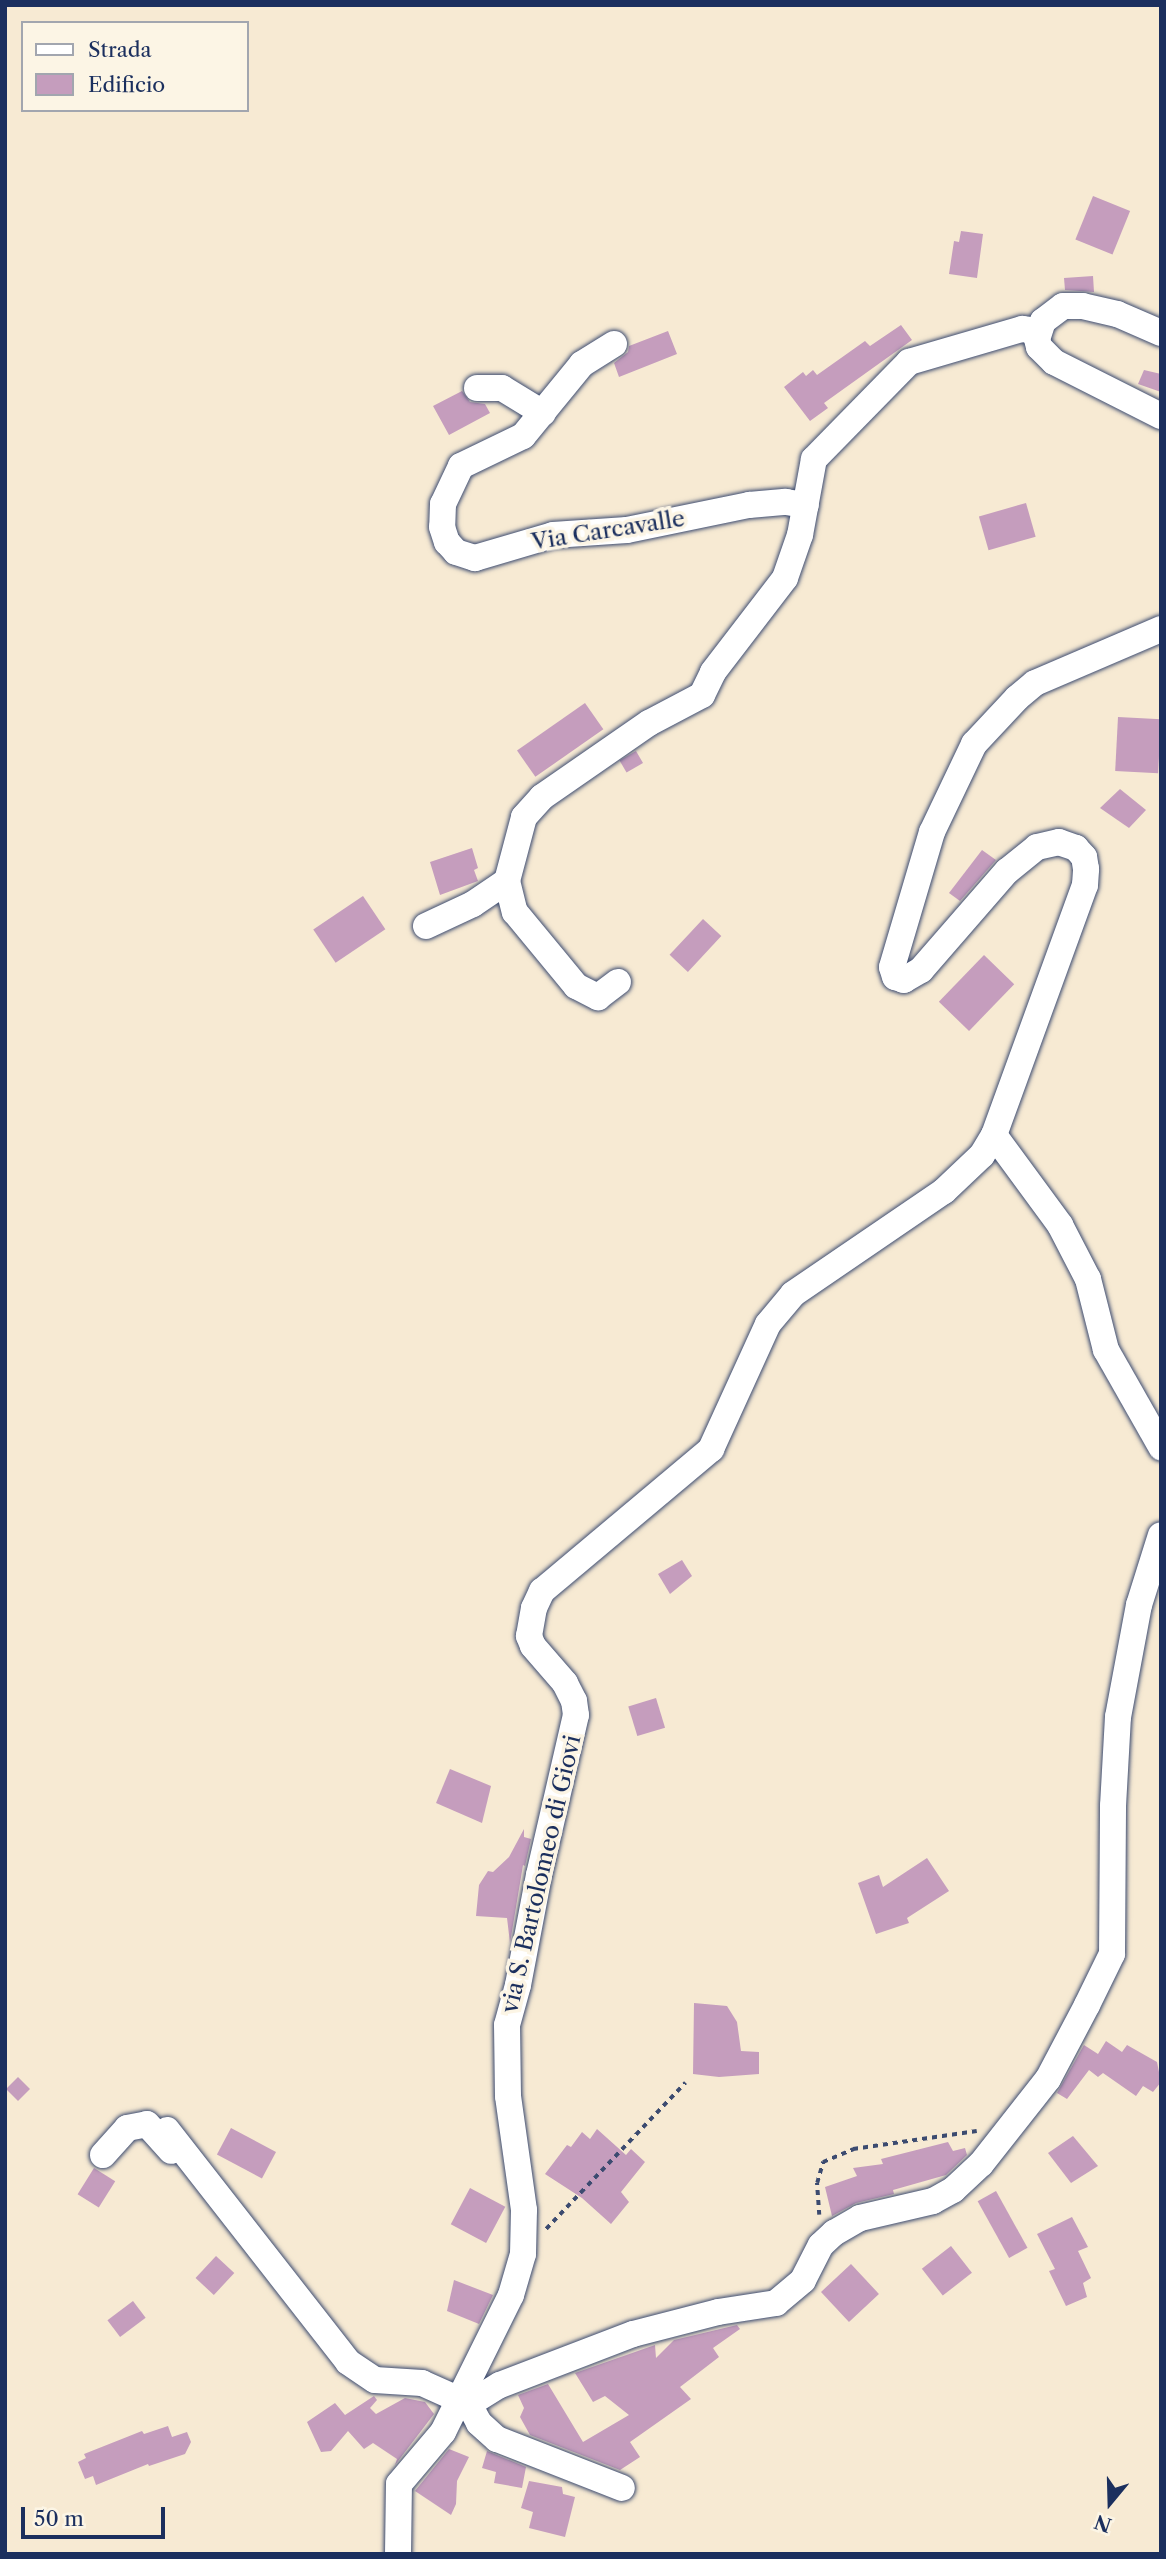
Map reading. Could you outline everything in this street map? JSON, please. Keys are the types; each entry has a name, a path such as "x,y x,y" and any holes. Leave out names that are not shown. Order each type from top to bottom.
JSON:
{"street":[{"path":"1161,333 1117,314 1083,306 1063,306 1049,314 1038,331 1039,347 1055,362 1161,416"},
{"path":"618,982 598,997 576,986 515,912 508,881 524,817 542,797 649,723 702,695 713,672 785,578 806,505 814,459 909,362 1022,329 1038,331"},
{"name":"Via Carcavalle","path":"614,344 582,364 523,436 461,466 443,504 442,527 447,542 456,552 475,558 553,535 627,530 749,505 786,502 806,505"},
{"path":"477,388 502,388 543,413"},
{"name":"via S. Bartolomeo di Giovi","path":"398,2554 399,2484 443,2432 461,2404 511,2295 523,2254 524,2210 508,2096 507,2025 576,1715 565,1684 533,1646 529,1624 534,1608 542,1591 711,1449 777,1309 793,1293 944,1191 968,1171 994,1135 1084,885 1084,857 1076,848 1059,842 1037,847 1007,871 921,971 904,980 895,976 892,967 932,832 974,744 1017,698 1035,684 1161,629"},
{"path":"426,926 473,904 508,881"},
{"path":"994,1135 1060,1225 1088,1279 1106,1350 1161,1447"},
{"path":"103,2155 127,2128 147,2124 340,2370 349,2378 372,2389 425,2393 461,2404 499,2385 633,2334 718,2312 776,2303 803,2280 821,2245 834,2233 860,2218 933,2201 953,2190 981,2164 1048,2079 1112,1954 1113,1807 1118,1717 1139,1605 1161,1535"},
{"path":"167,2130 348,2362 375,2380 387,2383 422,2383 440,2388 497,2439 622,2488"}],"path":[{"path":"523,2254 685,2083"},
{"path":"821,2245 817,2183 823,2162 853,2149 955,2133 1010,2129"}],"building":[{"path":"1093,196 1130,211 1112,255 1075,240"},
{"path":"961,231 983,234 977,278 949,274 954,241 959,242"},
{"path":"1093,276 1094,292 1065,290 1064,278"},
{"path":"901,325 912,340 824,403 828,408 810,421 784,387 803,372 806,376 813,370 817,375 865,341 870,346"},
{"path":"668,331 677,354 619,377 614,363 628,352 629,346"},
{"path":"1144,370 1161,374 1161,392 1138,384"},
{"path":"462,391 470,402 485,404 490,413 449,435 433,406"},
{"path":"1026,503 1036,537 989,550 979,517"},
{"path":"585,703 603,729 535,777 517,751"},
{"path":"1118,717 1161,719 1158,773 1115,771"},
{"path":"636,751 643,763 627,773 620,760"},
{"path":"1120,789 1146,810 1129,828 1100,808"},
{"path":"472,848 478,868 474,870 478,881 440,895 430,862"},
{"path":"982,850 996,860 960,901 949,893"},
{"path":"363,896 385,929 336,963 313,930"},
{"path":"703,919 721,936 688,972 670,955"},
{"path":"984,955 1014,984 969,1031 939,1002"},
{"path":"682,1560 692,1576 670,1594 658,1574"},
{"path":"656,1698 665,1728 637,1736 628,1706"},
{"path":"450,1769 491,1786 482,1823 436,1803"},
{"path":"524,1829 524,1837 531,1839 525,1866 523,1865 510,1943 507,1918 476,1916 479,1885 488,1871 493,1872 509,1857"},
{"path":"927,1858 949,1891 907,1918 909,1923 876,1934 858,1883 879,1875 883,1887"},
{"path":"694,2003 727,2006 737,2022 741,2051 759,2052 759,2074 719,2077 693,2074"},
{"path":"1106,2041 1122,2052 1127,2045 1157,2062 1161,2082 1153,2092 1143,2086 1136,2096 1103,2073 1098,2077 1089,2070 1067,2099 1057,2093 1084,2045 1098,2054"},
{"path":"18,2077 30,2089 18,2101 6,2089"},
{"path":"231,2128 276,2152 262,2178 217,2154"},
{"path":"597,2129 626,2155 631,2149 645,2162 621,2192 629,2202 611,2224 582,2198 545,2174 567,2145 571,2147 582,2132 590,2139"},
{"path":"1073,2136 1098,2166 1071,2183 1048,2153"},
{"path":"948,2142 953,2151 965,2148 967,2155 946,2175 893,2190 894,2194 856,2203 832,2216 825,2187 857,2176 853,2168 883,2164 881,2159"},
{"path":"94,2168 115,2181 99,2208 78,2194"},
{"path":"470,2188 505,2207 486,2243 451,2224"},
{"path":"996,2191 1028,2248 1009,2258 978,2201"},
{"path":"1072,2217 1088,2247 1078,2251 1091,2278 1083,2283 1087,2297 1066,2306 1049,2271 1055,2269 1037,2234"},
{"path":"951,2246 972,2273 943,2296 922,2269"},
{"path":"216,2256 234,2273 214,2295 196,2278"},
{"path":"851,2264 879,2294 849,2322 821,2292"},
{"path":"454,2280 493,2295 479,2324 447,2311"},
{"path":"133,2301 146,2318 120,2337 107,2320"},
{"path":"737,2325 740,2329 713,2348 719,2357 680,2387 691,2399 630,2442 640,2457 620,2470 530,2435 520,2417 524,2408 518,2395 548,2384 583,2442 629,2415 605,2396 593,2402 575,2373 655,2345 656,2358 674,2340"},
{"path":"374,2396 377,2400 370,2408 376,2414 405,2398 425,2402 434,2414 395,2465 397,2459 373,2443 364,2449 348,2431 331,2451 321,2452 307,2422 335,2403 345,2415"},
{"path":"168,2426 172,2437 187,2432 191,2442 185,2454 149,2466 148,2464 96,2485 93,2476 85,2479 78,2462 86,2458 84,2454 142,2431 144,2434"},
{"path":"449,2449 469,2457 457,2481 456,2504 451,2515 415,2491"},
{"path":"487,2451 526,2467 522,2488 494,2483 496,2472 482,2468"},
{"path":"529,2481 562,2487 563,2494 575,2497 565,2537 529,2528 533,2512 521,2508"}]}
